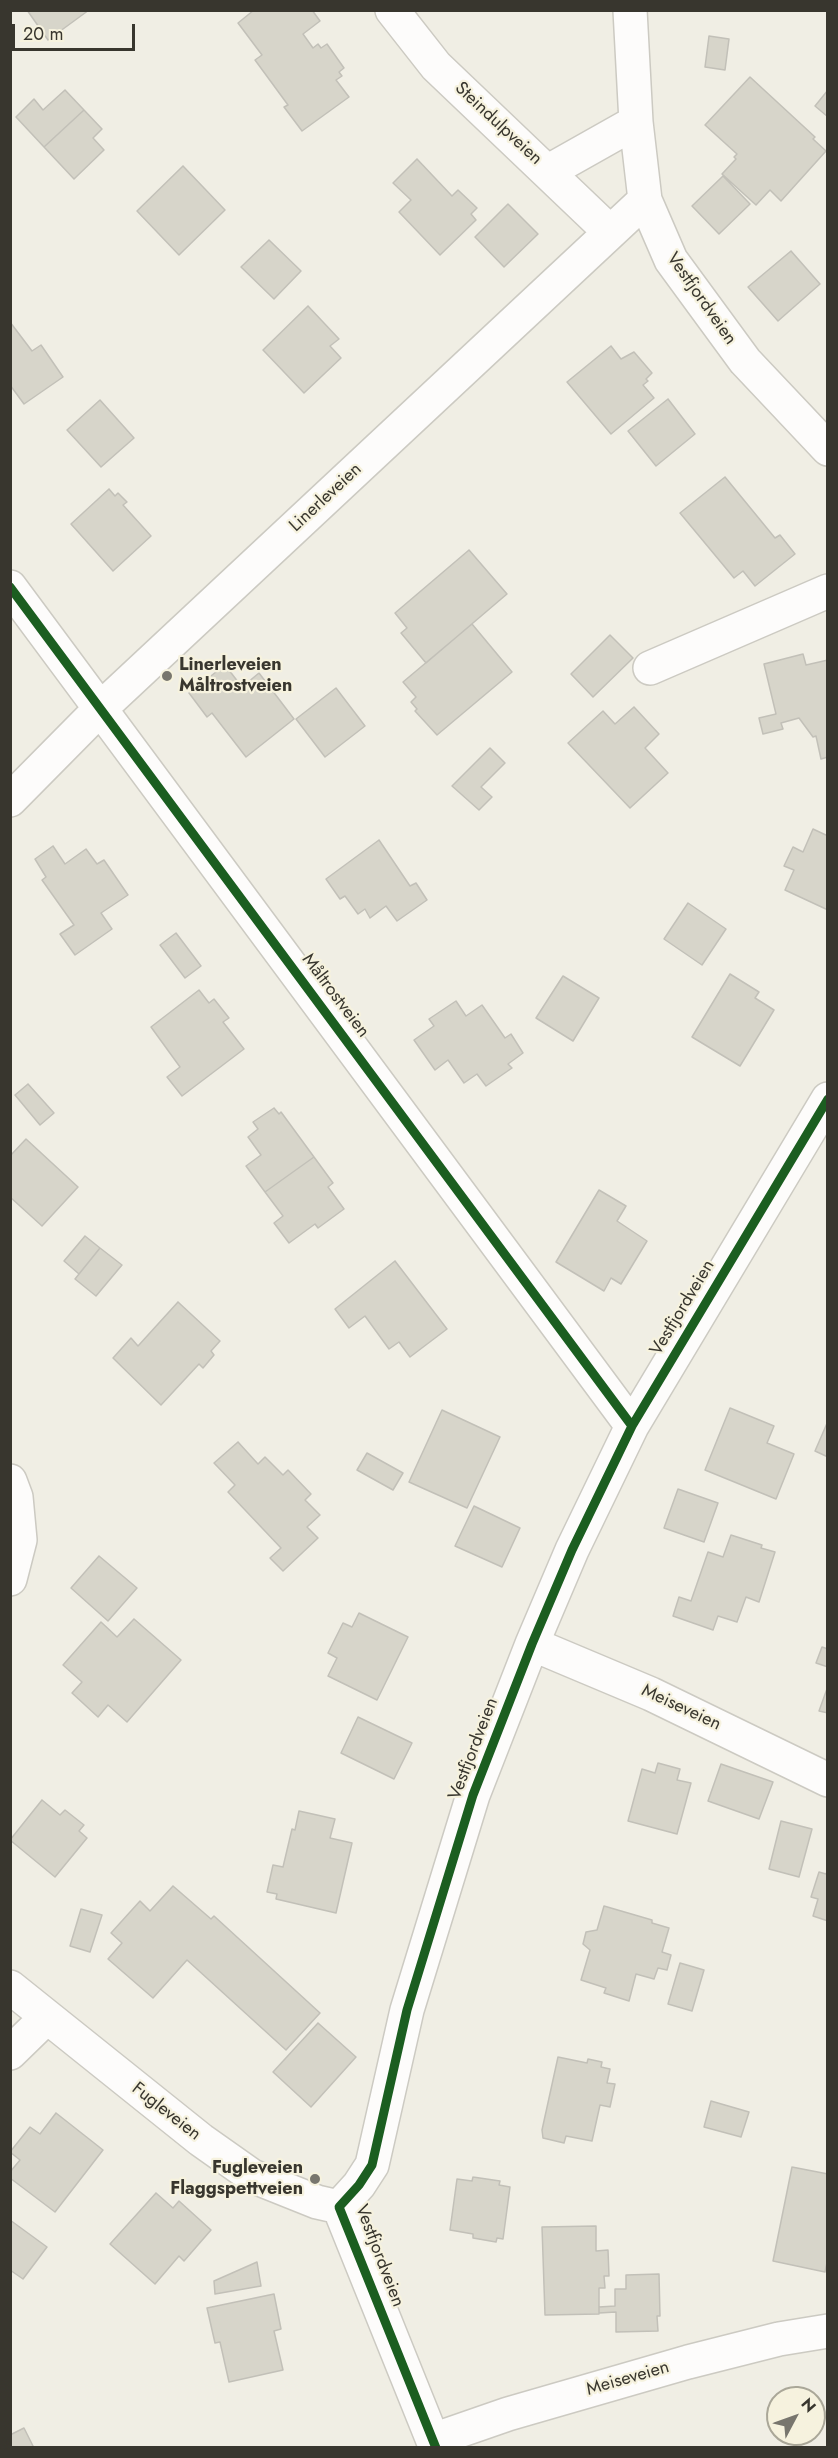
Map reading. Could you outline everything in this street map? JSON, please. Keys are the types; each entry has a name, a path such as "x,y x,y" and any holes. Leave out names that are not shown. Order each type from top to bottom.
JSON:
{"street":[{"name":"Steindulpveien","path":"392,10 436,66 610,231"},
{"name":"Vestfjordveien","path":"630,10 636,122 645,200 671,260 745,361 828,449"},
{"path":"549,171 636,122"},
{"name":"Linerleveien","path":"10,800 100,709 645,200"},
{"name":"Måltrostveien","path":"10,587 632,1426"},
{"path":"650,668 828,591"},
{"name":"Vestfjordveien","path":"434,2444 404,2363 339,2207 359,2185 372,2165 407,2010 473,1795 532,1644 572,1550 632,1426 828,1099"},
{"path":"10,1481 16,1497 20,1540 10,1579"},
{"name":"Meiseveien","path":"532,1644 651,1694 828,1780"},
{"name":"Fugleveien","path":"10,1987 201,2140 252,2176 317,2202 339,2207"},
{"path":"10,2053 47,2018"},
{"name":"Meiseveien","path":"434,2444 508,2414 688,2362 779,2339 828,2331"}],"building":[{"path":"27,10 89,10 48,40"},
{"path":"254,10 312,10 320,21 303,34 313,48 318,44 321,48 327,44 344,68 339,72 342,76 336,80 349,97 302,131 284,107 288,105 255,60 262,55 238,23"},
{"path":"709,36 729,39 725,70 705,67"},
{"path":"750,77 815,137 813,139 826,151 781,201 770,190 756,205 722,174 736,159 734,157 737,154 705,125"},
{"path":"65,90 84,110 44,147 16,117 34,99 43,110"},
{"path":"828,90 828,117 815,106"},
{"path":"84,110 102,129 93,138 104,150 74,179 44,147"},
{"path":"417,159 452,196 458,190 477,208 471,214 476,220 440,255 399,212 411,200 393,183"},
{"path":"183,166 225,210 179,255 137,211"},
{"path":"723,176 750,204 719,234 692,206"},
{"path":"508,204 538,234 504,267 475,237"},
{"path":"269,240 301,271 274,299 241,267"},
{"path":"791,251 820,284 778,321 748,287"},
{"path":"308,306 339,339 330,346 341,358 304,393 263,350"},
{"path":"10,322 32,351 41,345 63,377 24,404 10,385"},
{"path":"611,346 621,359 634,352 652,373 643,385 654,398 611,434 567,382"},
{"path":"668,399 695,434 656,466 628,431"},
{"path":"100,400 134,438 101,467 67,430"},
{"path":"725,477 775,538 780,535 795,554 755,586 743,571 734,578 680,513"},
{"path":"109,489 115,496 118,493 127,502 123,505 151,536 113,571 71,524"},
{"path":"469,550 507,594 426,663 401,633 407,628 395,613"},
{"path":"472,624 512,672 437,735 415,711 417,709 411,702 416,697 403,682"},
{"path":"610,635 633,658 593,697 571,674"},
{"path":"803,654 806,665 828,660 828,757 821,759 816,736 813,737 799,718 781,723 783,729 763,734 759,718 776,714 764,664"},
{"path":"225,665 242,687 259,673 294,719 246,757 212,713 207,717 189,693"},
{"path":"336,688 365,726 325,757 296,719"},
{"path":"634,707 659,734 645,748 668,773 630,808 568,743 603,711 615,724"},
{"path":"490,748 505,763 481,787 492,797 479,810 452,786"},
{"path":"813,829 828,836 828,910 785,890 794,870 784,866 793,847 803,852"},
{"path":"379,840 410,886 416,883 427,900 397,921 386,906 370,918 365,909 358,914 345,896 340,899 326,879"},
{"path":"53,846 65,864 86,849 97,864 104,860 128,895 101,913 112,929 75,955 60,934 74,925 42,880 46,877 35,859"},
{"path":"688,903 726,929 702,965 664,939"},
{"path":"176,933 201,966 185,978 160,945"},
{"path":"730,974 759,992 755,998 774,1010 740,1066 692,1037"},
{"path":"563,976 599,998 573,1041 536,1018"},
{"path":"199,990 209,1003 214,999 229,1018 223,1022 244,1049 182,1096 167,1077 180,1067 151,1027"},
{"path":"456,1001 466,1016 482,1005 505,1038 511,1034 523,1053 508,1064 512,1068 486,1086 477,1074 464,1083 448,1060 435,1070 414,1040 434,1026 429,1019"},
{"path":"28,1084 54,1113 40,1125 15,1095"},
{"path":"274,1108 279,1114 281,1112 314,1157 265,1192 246,1166 261,1155 248,1137 258,1129 253,1122"},
{"path":"26,1139 78,1187 42,1226 10,1197 10,1156"},
{"path":"314,1157 333,1183 328,1187 344,1209 318,1228 315,1224 289,1243 274,1223 283,1216 265,1192"},
{"path":"599,1190 626,1206 617,1221 647,1241 621,1284 611,1278 604,1291 556,1262"},
{"path":"85,1236 100,1248 79,1274 64,1261"},
{"path":"100,1248 122,1265 96,1296 75,1279"},
{"path":"395,1261 447,1329 410,1357 399,1342 389,1349 365,1316 349,1328 335,1309"},
{"path":"178,1302 220,1341 211,1351 214,1355 203,1368 199,1364 161,1405 113,1358 131,1338 138,1346"},
{"path":"730,1408 774,1426 767,1443 794,1454 776,1499 705,1470"},
{"path":"442,1410 500,1437 467,1508 409,1482"},
{"path":"828,1421 828,1457 815,1451"},
{"path":"238,1442 258,1464 265,1457 283,1475 288,1470 311,1494 305,1500 320,1515 307,1527 318,1538 283,1571 270,1558 281,1548 228,1492 235,1485 214,1463"},
{"path":"367,1453 403,1473 393,1490 357,1470"},
{"path":"678,1489 718,1503 704,1542 664,1528"},
{"path":"474,1506 520,1528 502,1567 455,1546"},
{"path":"731,1535 762,1545 761,1548 775,1552 759,1602 746,1597 737,1622 718,1616 713,1630 673,1616 679,1597 691,1601 708,1552 723,1557"},
{"path":"99,1556 137,1588 108,1621 71,1588"},
{"path":"359,1613 408,1637 377,1700 328,1676 337,1658 328,1653 343,1623 352,1627"},
{"path":"134,1619 181,1660 127,1722 108,1705 98,1717 72,1693 82,1682 63,1665 101,1622 117,1637"},
{"path":"822,1647 828,1649 828,1667 816,1663"},
{"path":"828,1686 828,1713 819,1711"},
{"path":"358,1717 412,1743 394,1779 341,1753"},
{"path":"658,1763 680,1769 677,1780 691,1783 677,1834 628,1821 642,1769 655,1773"},
{"path":"721,1764 773,1782 759,1819 708,1801"},
{"path":"42,1800 60,1815 65,1810 84,1825 79,1831 87,1838 55,1877 10,1840"},
{"path":"299,1811 335,1819 330,1838 352,1843 336,1913 276,1899 277,1894 267,1892 273,1865 283,1867"},
{"path":"781,1821 812,1829 799,1877 769,1869"},
{"path":"828,1869 828,1921 813,1916 818,1899 811,1897 819,1872 826,1874"},
{"path":"173,1886 211,1919 214,1916 320,2013 286,2050 187,1960 153,1998 108,1959 122,1943 111,1933 140,1901 150,1911"},
{"path":"604,1906 652,1920 652,1923 669,1928 662,1952 671,1955 667,1970 658,1968 654,1979 636,1974 629,2001 604,1993 606,1988 581,1980 590,1950 583,1944 586,1932 597,1930"},
{"path":"81,1909 102,1915 90,1952 70,1946"},
{"path":"680,1963 704,1970 692,2011 668,2004"},
{"path":"318,2023 356,2057 311,2107 273,2072"},
{"path":"558,2057 587,2063 588,2059 602,2062 601,2067 610,2069 607,2083 615,2084 610,2107 600,2105 592,2141 566,2136 564,2143 543,2138 542,2130"},
{"path":"711,2101 749,2112 741,2137 704,2127"},
{"path":"56,2113 103,2150 55,2212 10,2178 10,2172 20,2160 10,2152 30,2127 40,2134"},
{"path":"792,2167 828,2174 828,2258 825,2272 773,2261"},
{"path":"473,2177 500,2181 499,2185 510,2187 503,2239 497,2238 496,2242 473,2238 473,2234 450,2230 457,2179 472,2181"},
{"path":"156,2193 173,2208 179,2201 211,2230 184,2261 179,2256 155,2284 110,2244"},
{"path":"10,2220 47,2247 23,2279 10,2270"},
{"path":"596,2226 596,2251 608,2250 609,2276 604,2276 605,2288 599,2288 599,2314 545,2315 542,2227"},
{"path":"257,2262 261,2286 215,2294 214,2281"},
{"path":"659,2274 658,2331 616,2332 616,2312 599,2313 599,2307 615,2306 615,2289 626,2289 626,2275"},
{"path":"274,2294 281,2329 274,2331 283,2370 229,2382 220,2342 215,2343 207,2308"},
{"path":"24,2428 34,2448 10,2448 10,2435"}],"cycle path":[{"path":"10,587 632,1426"},
{"path":"436,2448 339,2207 359,2185 372,2165 407,2010 473,1795 532,1644 572,1550 632,1426 828,1099"}],"place":[{"name":"Linerleveien Måltrostveien","path":"167,676"},
{"name":"Fugleveien Flaggspettveien","path":"315,2179"}]}
